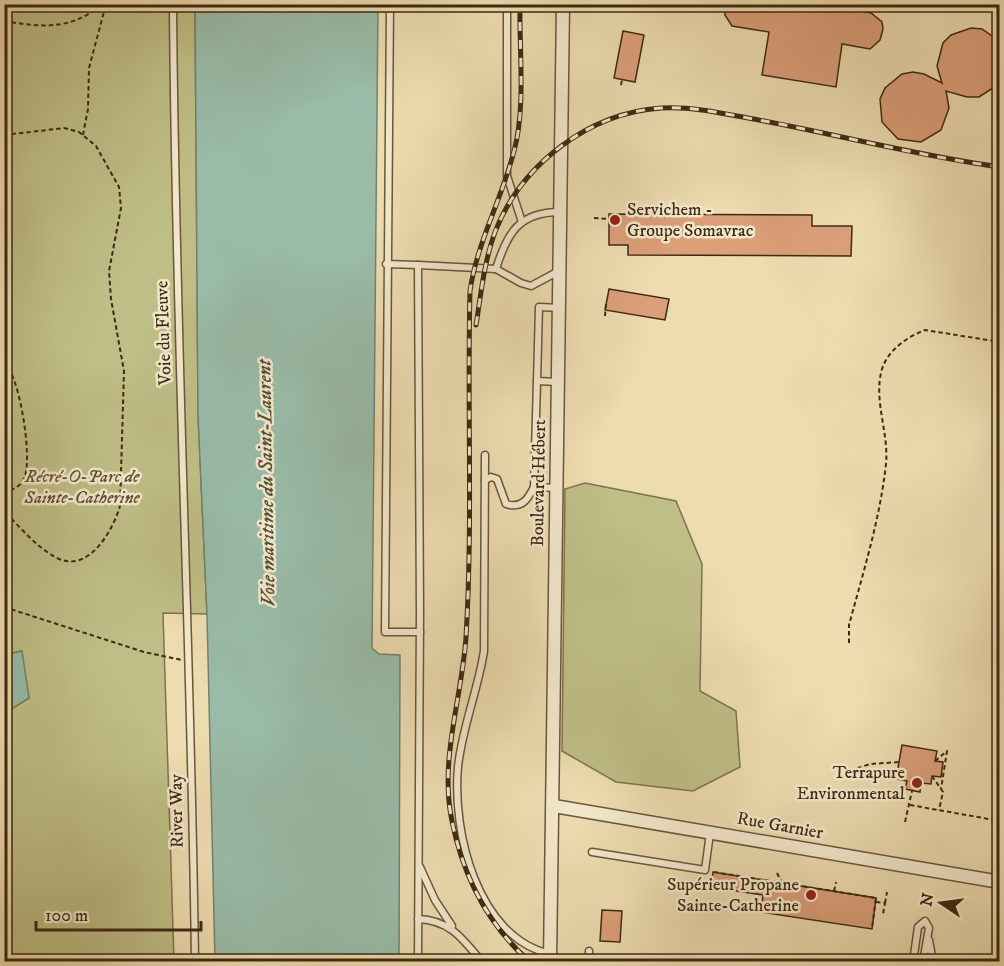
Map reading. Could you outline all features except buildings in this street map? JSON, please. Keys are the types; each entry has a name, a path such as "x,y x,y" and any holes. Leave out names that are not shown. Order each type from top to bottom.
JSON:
{"street":[{"name":"Boulevard Hébert","path":"550,958 554,806 563,4"},
{"name":"Rue Garnier","path":"554,806 999,882"}],"lane":[{"name":"Voie du Fleuve","path":"173,4 176,240 190,660"},
{"path":"390,4 386,264 385,632 420,632"},
{"path":"507,4 507,176 522,222"},
{"path":"496,269 502,247 522,222 533,214 560,212"},
{"path":"386,264 496,269 531,286 560,271"},
{"path":"418,265 420,632 418,962"},
{"path":"485,480 491,477 497,479 502,499 512,506 528,500 534,486 539,307 560,308"},
{"path":"537,381 559,382"},
{"path":"485,455 484,651 480,681 458,768 459,825 465,853 486,903 504,927 520,941 550,958"},
{"path":"534,486 557,488"},
{"name":"River Way","path":"190,660 195,962"},
{"path":"592,852 705,870 710,832"},
{"path":"418,859 435,900 454,929 482,962"},
{"path":"418,919 437,921 454,929"},
{"path":"898,962 925,961 929,928 925,921 918,927 913,960"},
{"path":"928,937 933,962"},
{"path":"589,951 589,962"}],"path":[{"path":"14,4 4,20 42,27 85,17 101,4"},
{"path":"83,135 88,109 89,68 106,4"},
{"path":"621,85 622,80"},
{"path":"4,135 64,128 83,135 96,146 107,165 121,198 109,271 111,299 124,371 120,506 117,518 99,547 89,555 71,561 56,558 39,546 4,511"},
{"path":"4,156 7,168 4,181"},
{"path":"594,218 609,219"},
{"path":"605,316 606,304"},
{"path":"849,643 849,625 886,463 886,433 879,383 883,367 892,351 914,334 924,330 999,342"},
{"path":"4,363 16,381 27,469 21,484 4,493"},
{"path":"4,607 166,658 190,660"},
{"path":"935,761 947,752 941,789"},
{"path":"843,772 870,764 900,762"},
{"path":"932,776 943,792 939,810"},
{"path":"905,822 912,791"},
{"path":"910,805 999,821"},
{"path":"713,872 876,898 872,928"},
{"path":"777,873 782,883"},
{"path":"834,891 836,882"},
{"path":"883,914 888,892"},
{"path":"876,902 885,903"}],"green space":[{"name":"Récré-O-Parc de Sainte-Catherine","path":"5,5 195,5 198,415 207,614 163,613 174,961 5,961 5,713 29,698 21,651 5,655"},
{"path":"585,483 676,501 702,564 700,691 736,711 740,767 693,791 616,782 562,751 565,489"}],"water":[{"name":"Voie maritime du Saint-Laurent","path":"195,5 378,5 372,648 379,654 400,655 399,961 215,961 207,614 198,415"},
{"path":"22,651 29,698 5,713 5,655"}],"railway":[{"path":"520,4 521,98 518,134 509,169 478,255 470,291 468,594 464,660 448,775 452,821 470,880 490,916 515,948 530,962"},
{"path":"476,325 491,243 507,208 522,185 560,147 583,132 608,120 634,112 661,108 687,108 1000,167"}],"place":[{"name":"Servichem - Groupe Somavrac","path":"615,220"},
{"name":"Terrapure Environmental","path":"917,783"},
{"name":"Supérieur Propane Sainte-Catherine","path":"811,895"}]}
